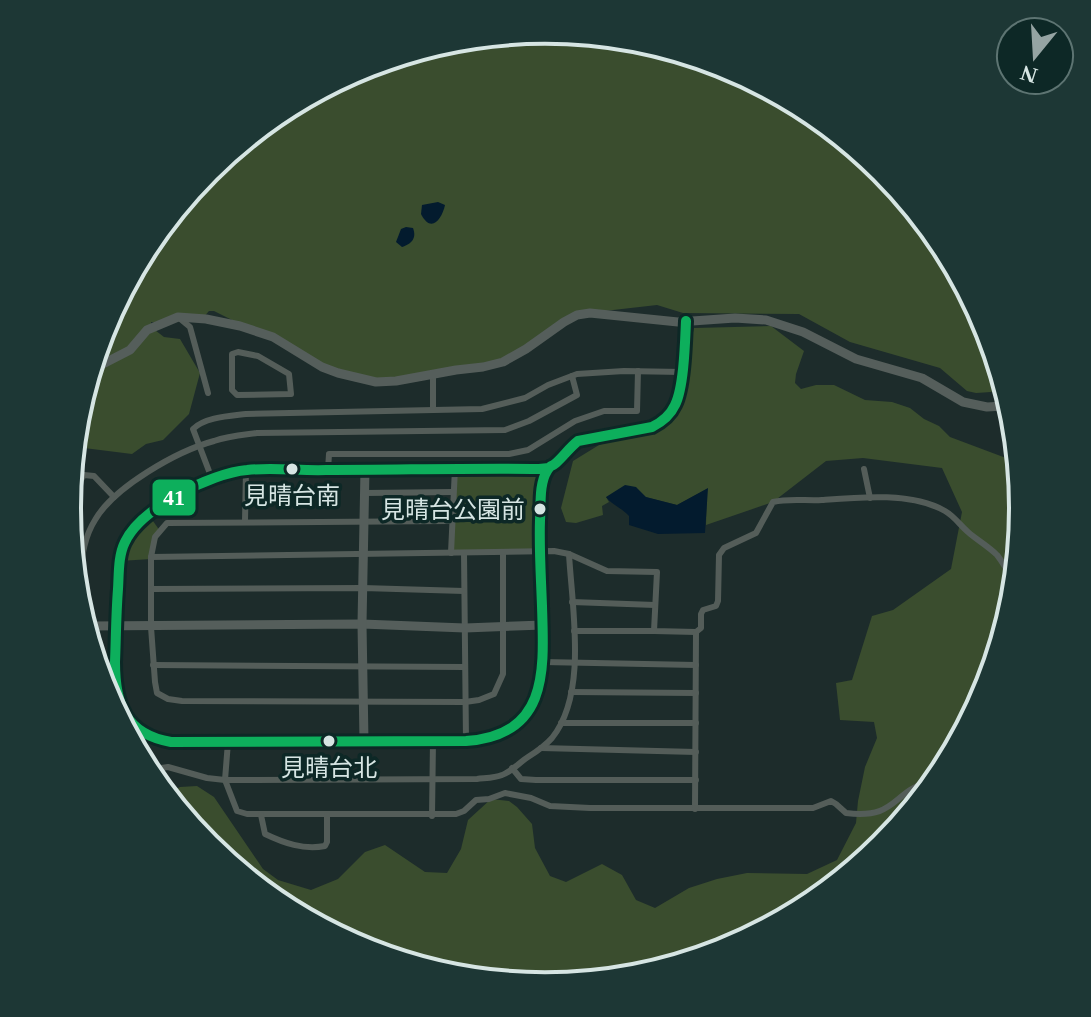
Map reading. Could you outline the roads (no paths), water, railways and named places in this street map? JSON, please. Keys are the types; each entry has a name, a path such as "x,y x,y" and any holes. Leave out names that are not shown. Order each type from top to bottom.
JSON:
{"street":[{"path":"105,363 130,350 147,330 178,317 240,326 273,337 322,367 376,382 503,362 577,315 590,313 686,321 735,318 782,324 856,359 922,378 963,402 998,406"},
{"path":"178,317 190,327 208,393"},
{"path":"136,727 149,736 171,742 466,741 504,733 518,722 539,688 543,662 539,550 543,480 549,468 578,441 652,427 662,422 675,407 679,396 686,321"},
{"path":"291,394 237,395 232,390 232,354 238,352 258,356 289,374 291,378 291,394 291,413"},
{"path":"328,470 329,454 509,454 528,450 575,421 604,411 637,411 638,371"},
{"path":"212,479 193,429 197,425 246,414 482,409 525,398 577,374 682,372"},
{"path":"433,374 433,410"},
{"path":"83,554 86,539 96,518 114,497 144,475 201,445 226,437 257,433 505,430 577,395 572,376"},
{"path":"451,553 455,468"},
{"path":"117,688 116,625 121,553 139,521 169,499 212,479 246,470 549,468"},
{"path":"364,741 362,624 365,469"},
{"path":"864,469 870,498"},
{"path":"245,521 246,470"},
{"path":"82,478 84,475 94,476 114,497"},
{"path":"365,493 453,492"},
{"path":"574,631 696,632 701,628 703,610 716,606 718,601 719,555 724,548 756,533 773,502 786,499 908,499 943,509 997,556 1006,569"},
{"path":"452,521 167,523 155,537 151,557 151,627 157,693 173,700 364,702 465,702 494,694 503,674 503,552"},
{"path":"151,557 539,550 569,554 607,571 657,572 654,631"},
{"path":"464,553 466,741"},
{"path":"160,768 168,767 225,780 477,779 504,775 552,738 561,723 571,692 574,631 569,554"},
{"path":"152,589 464,591"},
{"path":"572,602 655,605"},
{"path":"96,626 362,624 465,628 543,625"},
{"path":"695,809 696,632"},
{"path":"543,662 696,665"},
{"path":"153,665 465,667"},
{"path":"571,692 696,693"},
{"path":"561,723 696,723"},
{"path":"432,816 433,741"},
{"path":"228,742 225,780 237,811 261,815 456,814 476,800 505,793 531,798 550,806 813,808 831,801 846,813 869,815 890,806 918,786"},
{"path":"541,748 696,752"},
{"path":"512,768 521,779 536,780 696,780"},
{"path":"261,815 265,834 295,846 319,847 327,842 327,815"}],"water":[{"path":"438,202 445,205 441,215 436,222 429,223 421,214 422,205"},
{"path":"413,228 414,238 402,247 396,242 401,229"},
{"path":"625,485 636,487 646,497 677,505 708,488 705,533 658,534 629,525 629,516 606,497"}],"place":[{"name":"見晴台南","path":"292,469"},
{"name":"見晴台公園前","path":"540,509"},
{"name":"見晴台北","path":"329,741"}]}
